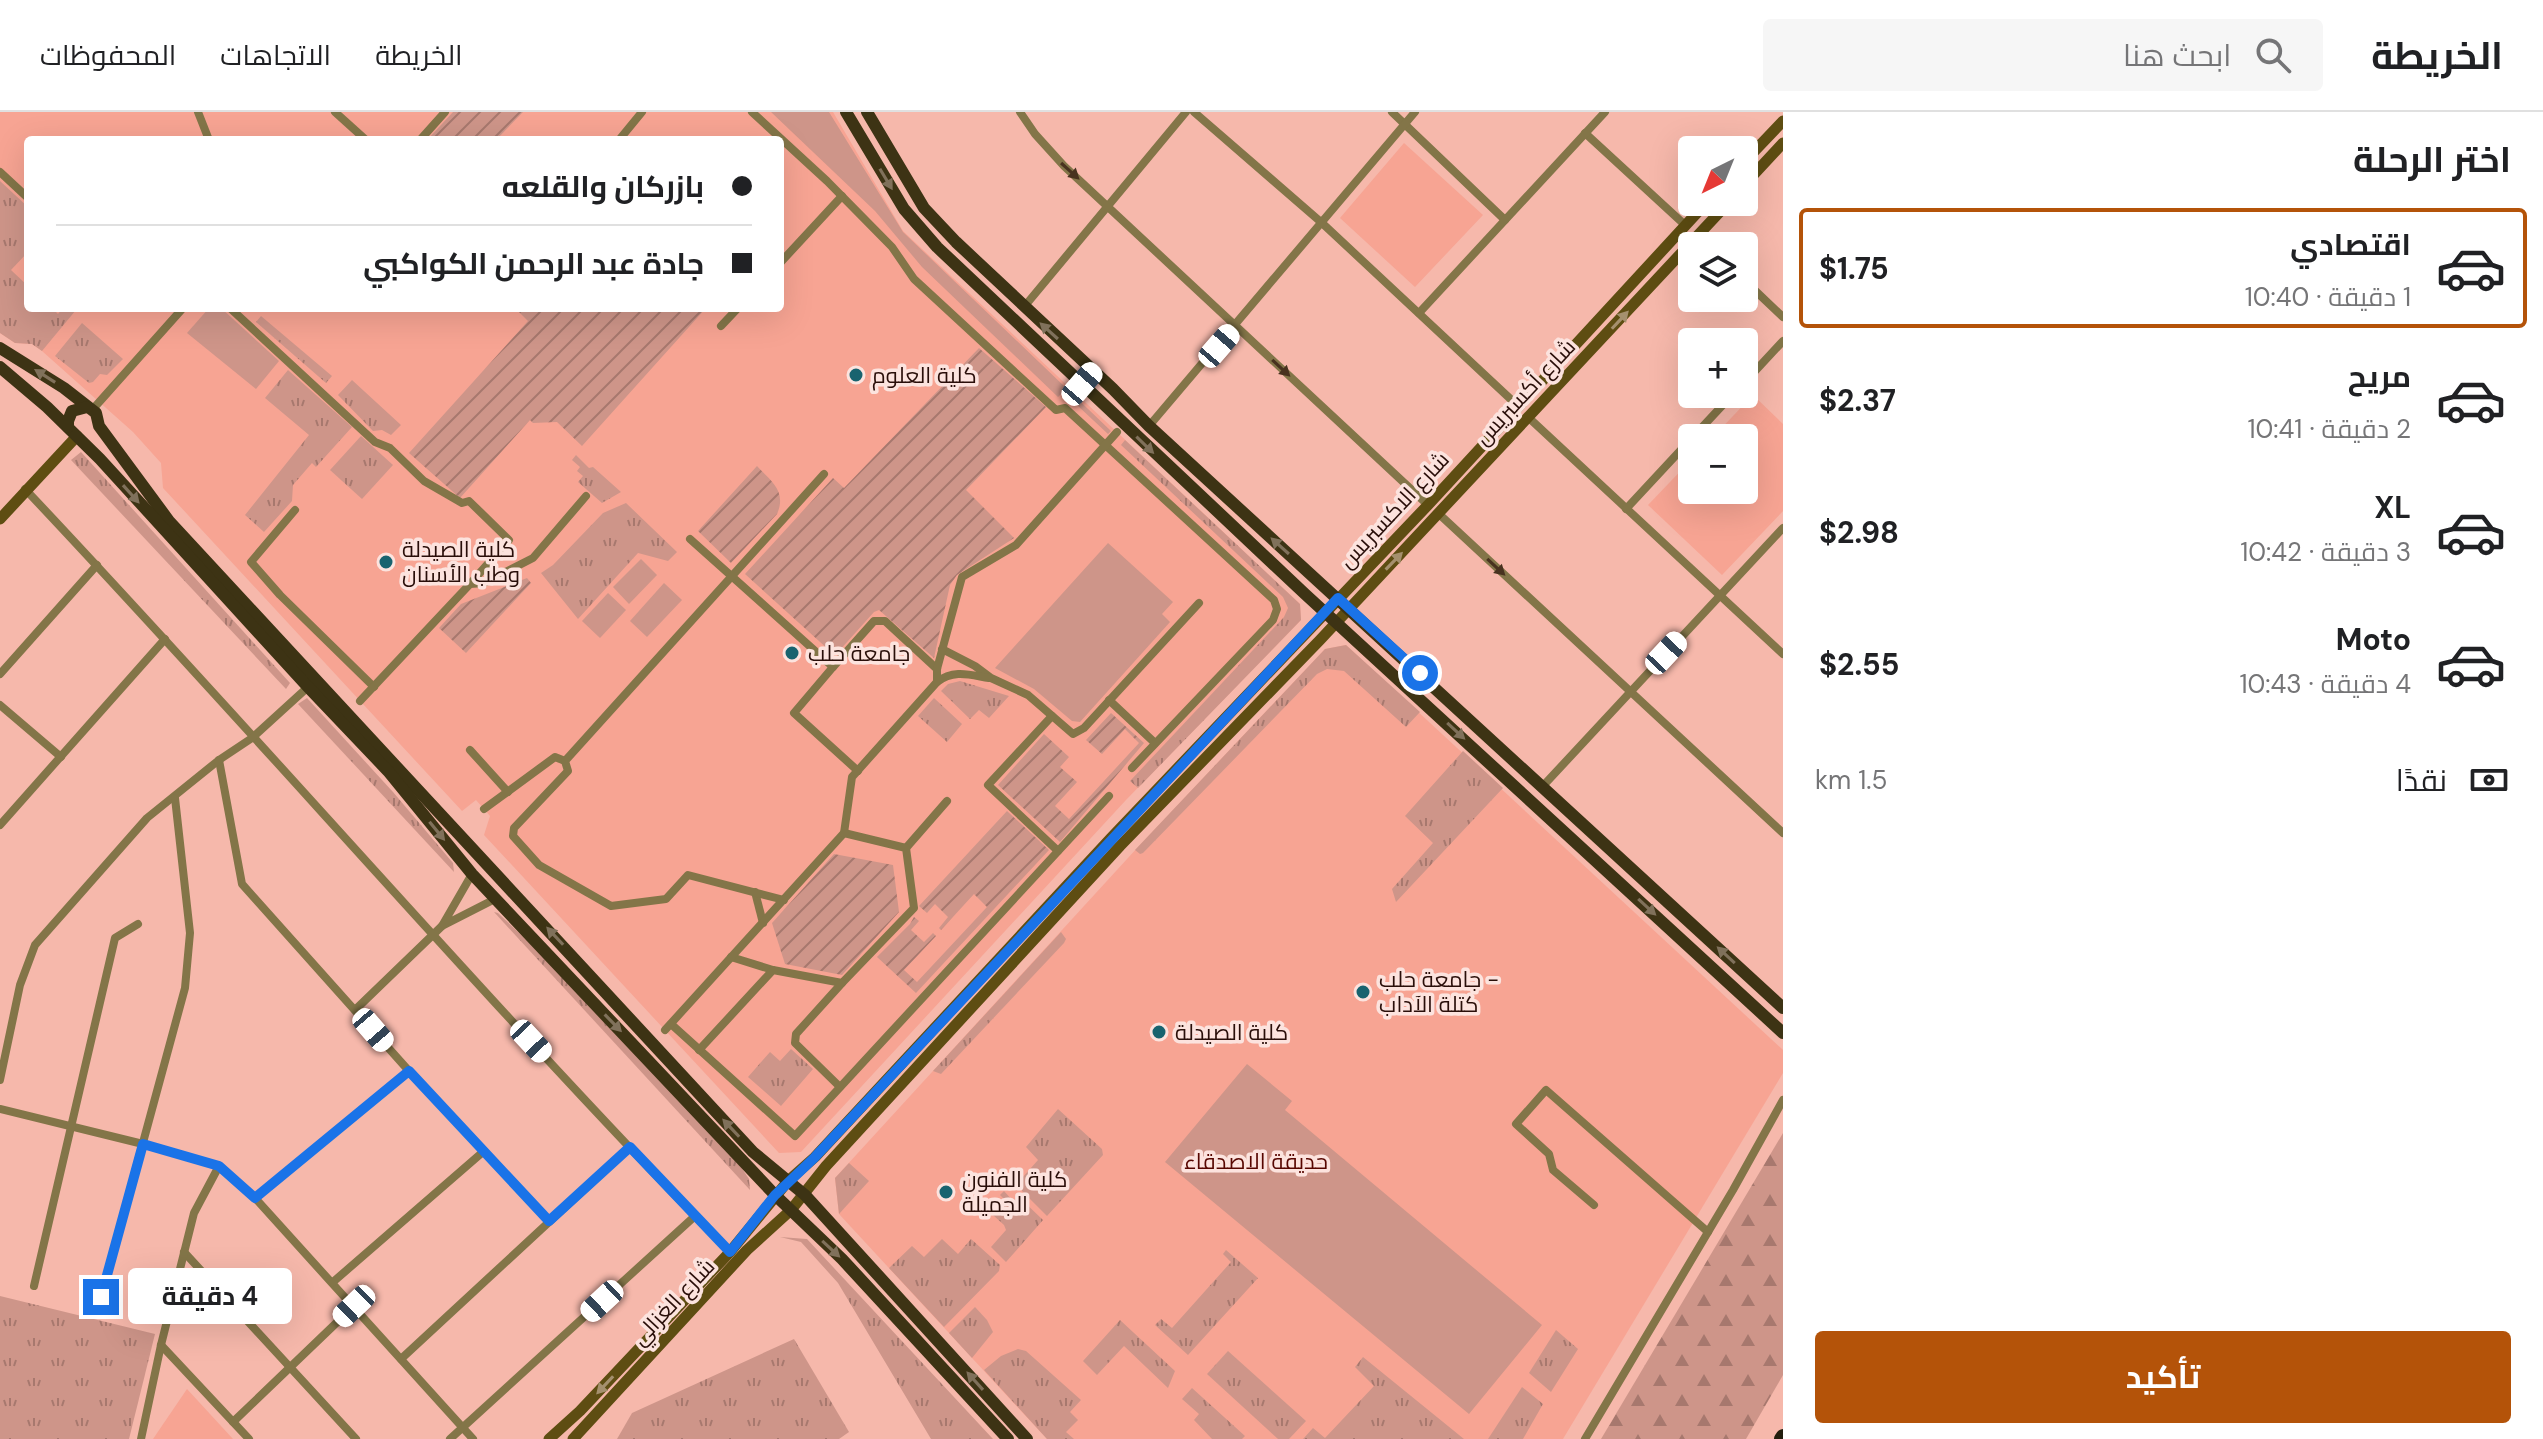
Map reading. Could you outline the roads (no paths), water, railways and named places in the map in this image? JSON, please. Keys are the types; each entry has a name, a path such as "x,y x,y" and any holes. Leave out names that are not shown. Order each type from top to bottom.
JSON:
{"main road":[{"path":"846,112 904,209 937,247 1325,612 1783,1033"},
{"path":"867,112 924,208 1024,307 1149,426 1783,1008"},
{"path":"1758,147 1783,121"},
{"path":"1758,170 1783,143"},
{"name":"شارع الاكسبريس","path":"1325,612 1428,505 1694,216"},
{"name":"شارع أكسبريس","path":"1701,232 1716,216"},
{"name":"شارع أكسبريس","path":"1336,622 1678,257"},
{"path":"0,348 90,408 98,417 99,426 169,521 753,1152 805,1195 1027,1439"},
{"path":"0,367 73,432 388,771 495,899 775,1195 842,1259 1008,1439"},
{"path":"1082,384 1094,371"},
{"path":"0,519 73,432 72,411 90,408"},
{"path":"73,432 91,436 99,426"},
{"name":"شارع الغزالي","path":"549,1439 580,1411 730,1252 788,1181 815,1157 1325,612"},
{"name":"شارع الغزالي","path":"573,1439 747,1250 805,1195 826,1166 1109,857 1336,622"}],"street":[{"path":"198,112 207,136"},
{"path":"335,112 362,136"},
{"path":"424,136 445,112"},
{"path":"622,136 642,112"},
{"path":"752,112 778,136"},
{"path":"1020,112 1049,151 1428,505"},
{"path":"1024,307 1186,112"},
{"path":"1194,112 1322,223 1518,406"},
{"path":"1392,112 1505,220"},
{"path":"1149,426 1415,112"},
{"path":"1419,313 1605,112"},
{"path":"1585,133 1685,225"},
{"path":"784,142 892,247 914,279 1056,410 1065,408 1274,600 1277,609 1273,620 1132,768"},
{"path":"0,172 24,194"},
{"path":"784,259 842,196"},
{"path":"1758,293 1783,317"},
{"path":"90,408 179,312"},
{"path":"234,312 375,442 390,448 424,481 462,503 469,501 509,540 360,701"},
{"path":"721,326 734,312"},
{"path":"1758,368 1783,341"},
{"path":"1705,424 1720,408"},
{"path":"1529,418 1783,654"},
{"path":"937,682 937,669 962,577 1016,545 1117,432"},
{"path":"1626,509 1678,453"},
{"path":"565,761 824,474"},
{"path":"25,489 432,935 730,1252"},
{"path":"470,584 484,583 533,558 586,496"},
{"path":"295,510 251,562 280,595 374,687"},
{"path":"1439,514 1782,831"},
{"path":"1542,787 1783,528"},
{"path":"690,539 833,667"},
{"path":"0,674 97,565"},
{"path":"942,649 991,678 1028,695 1073,734 1084,728 1199,603"},
{"path":"858,771 794,713 874,621 885,621 937,669"},
{"path":"0,825 165,639"},
{"path":"991,678 957,672 937,682 852,777 844,833 668,1027 699,1050 795,1136 1109,796"},
{"path":"0,1080 20,985 35,945 147,818 219,760 252,738 308,687"},
{"path":"1109,700 1155,743"},
{"path":"0,705 61,757"},
{"path":"1052,716 988,785 1058,851"},
{"path":"470,750 508,792"},
{"path":"484,809 555,757 565,761"},
{"path":"219,760 242,884 409,1071 549,1221"},
{"path":"565,761 568,771 514,828 513,836 539,865 611,906 666,899 688,875 784,900"},
{"path":"101,1297 185,988 190,933 175,798"},
{"path":"840,1087 795,1043 796,1034 914,908 906,848 947,801"},
{"path":"844,833 906,848"},
{"path":"442,926 472,874"},
{"path":"755,892 763,923"},
{"path":"355,1010 442,926 495,899"},
{"path":"34,1286 115,938 138,924"},
{"path":"731,957 773,970 842,983"},
{"path":"699,1050 773,970"},
{"path":"255,1198 409,1071"},
{"path":"1594,1205 1553,1170 1549,1154 1516,1124 1546,1090 1708,1232"},
{"path":"1585,1439 1783,1100"},
{"path":"0,1109 219,1166 255,1198 473,1439"},
{"path":"401,1359 630,1147"},
{"path":"333,1282 484,1151"},
{"path":"141,1439 194,1213 219,1166"},
{"path":"450,1439 695,1216"},
{"path":"184,1252 356,1439"},
{"path":"233,1422 354,1306"},
{"path":"161,1345 249,1439"}],"place":[{"name":"كلية العلوم","path":"856,375"},
{"name":"كلية الصيدلة وطب الأسنان","path":"386,562"},
{"name":"جامعة حلب","path":"792,653"},
{"name":"جامعة حلب - كتلة الآداب","path":"1363,992"},
{"name":"كلية الصيدلة","path":"1159,1032"},
{"name":"كلية الفنون الجميلة","path":"946,1192"}],"park label":[{"name":"حديقة الاصدقاء","path":"1256,1161"}]}
